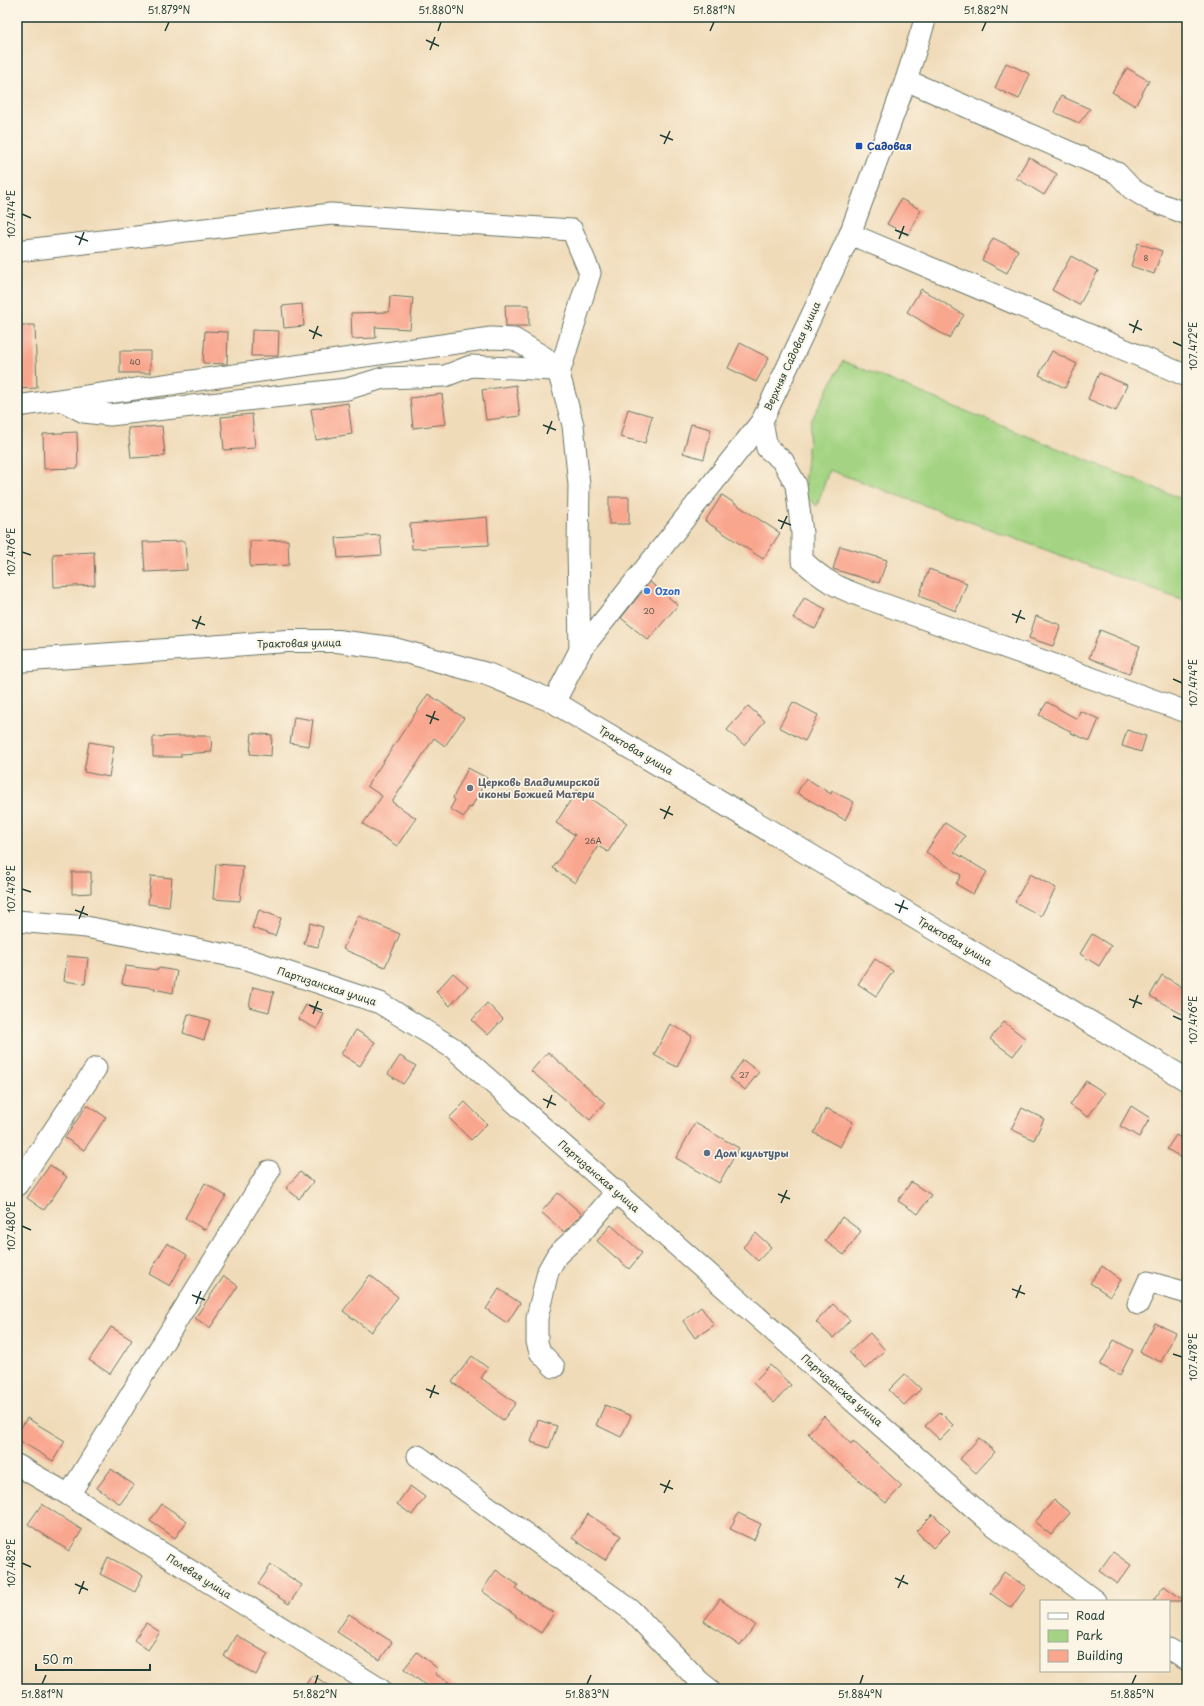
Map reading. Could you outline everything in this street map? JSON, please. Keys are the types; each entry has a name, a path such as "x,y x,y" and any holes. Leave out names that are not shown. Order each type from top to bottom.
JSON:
{"highway":[{"name":"Трактовая улица","path":"17,661 279,641 337,641 391,648 480,672 554,702 1187,1080"},
{"path":"554,702 580,651"}],"street":[{"path":"910,17 916,48"},
{"name":"Верхняя Садовая улица","path":"580,651 762,420 850,234 906,80 926,17"},
{"path":"906,80 1117,173 1132,189 1150,200 1187,214"},
{"path":"17,251 331,214 572,230 590,273 556,372"},
{"path":"850,234 1187,376"},
{"path":"17,406 63,401 491,338 514,340 544,357 556,372 573,425 579,485 578,548 580,651"},
{"path":"63,401 84,412 110,416 347,389 383,378 445,376 471,366 556,372"},
{"path":"762,420 767,448 783,461 796,485 802,533 802,560 821,578 845,590 866,598 1187,712"},
{"name":"Партизанская улица","path":"17,921 86,927 247,959 380,1004 453,1048 617,1191 991,1523 1094,1600"},
{"path":"17,1186 96,1068"},
{"path":"69,1495 269,1171"},
{"path":"554,1367 540,1352 537,1342 537,1318 548,1271 557,1255 584,1230 617,1191"},
{"path":"1138,1304 1148,1282 1187,1293"},
{"path":"418,1456 631,1610 708,1689"},
{"name":"Полевая улица","path":"17,1465 69,1495 380,1689"},
{"path":"1170,1650 1187,1660"}],"green space":[{"path":"843,361 1187,501 1187,602 829,470 817,506 803,494 811,421"}],"building":[{"path":"1006,63 1030,74 1019,99 995,88"},
{"path":"1127,68 1149,81 1135,106 1112,92"},
{"path":"1061,96 1090,109 1079,123 1054,112"},
{"path":"1029,157 1057,174 1044,195 1016,178"},
{"path":"901,199 921,210 908,235 887,224"},
{"path":"993,238 1018,250 1007,273 982,260"},
{"path":"1138,243 1162,251 1154,274 1131,266"},
{"path":"1071,256 1098,271 1079,305 1052,290"},
{"path":"921,289 964,315 949,338 907,312"},
{"path":"390,296 413,298 410,329 375,327 376,338 352,339 351,313 389,312"},
{"path":"302,304 304,326 284,328 282,306"},
{"path":"505,305 529,305 529,326 506,326"},
{"path":"17,325 35,325 37,388 17,389"},
{"path":"252,330 279,331 278,356 251,356"},
{"path":"205,331 228,332 227,364 203,363"},
{"path":"740,343 769,358 756,382 728,368"},
{"path":"120,351 150,351 150,373 120,373"},
{"path":"1052,351 1077,364 1065,388 1039,375"},
{"path":"1099,373 1127,385 1116,411 1088,399"},
{"path":"516,385 520,416 486,420 482,390"},
{"path":"442,394 446,424 413,428 410,398"},
{"path":"348,403 352,434 316,440 311,409"},
{"path":"628,409 652,416 645,443 620,437"},
{"path":"252,414 255,448 224,450 221,417"},
{"path":"691,424 711,429 704,459 683,453"},
{"path":"162,426 165,456 131,458 128,428"},
{"path":"77,432 78,468 44,469 43,434"},
{"path":"722,495 780,533 763,559 705,521"},
{"path":"609,497 629,497 629,524 609,524"},
{"path":"487,517 489,545 412,549 410,524"},
{"path":"380,535 382,555 338,558 336,538"},
{"path":"288,540 289,565 250,567 250,541"},
{"path":"185,541 187,570 145,572 143,542"},
{"path":"840,546 887,560 879,583 833,569"},
{"path":"94,552 95,585 54,587 53,554"},
{"path":"929,569 967,583 956,611 919,596"},
{"path":"650,582 678,605 648,640 621,618"},
{"path":"804,598 826,609 815,629 793,618"},
{"path":"1036,616 1061,625 1053,646 1029,638"},
{"path":"1100,630 1140,646 1129,674 1089,658"},
{"path":"428,694 464,718 445,746 434,738 392,802 416,818 397,846 363,824 382,796 367,786"},
{"path":"793,702 818,715 805,741 779,727"},
{"path":"1047,702 1077,719 1080,711 1099,719 1090,741 1071,733 1072,732 1039,715"},
{"path":"748,706 765,721 744,745 727,730"},
{"path":"294,717 313,720 309,746 290,743"},
{"path":"1127,730 1146,736 1141,752 1122,746"},
{"path":"252,733 272,735 271,756 250,754"},
{"path":"211,736 212,752 181,754 181,757 153,757 153,737"},
{"path":"89,742 114,746 109,777 84,772"},
{"name":"Церковь Владимирской иконы Божией Матери","path":"468,768 487,778 471,808 469,807 464,817 450,809 455,800 453,798"},
{"path":"806,778 831,794 832,791 854,802 845,820 797,793"},
{"path":"577,790 627,823 608,852 598,846 575,883 553,868 575,835 556,823"},
{"path":"945,823 965,836 954,852 987,872 973,894 956,884 961,875 926,852"},
{"path":"216,864 243,866 240,901 213,899"},
{"path":"72,872 91,872 91,893 72,894"},
{"path":"1030,874 1056,888 1041,916 1015,902"},
{"path":"151,876 172,878 169,907 148,904"},
{"path":"259,910 281,918 275,936 252,928"},
{"path":"358,916 400,934 385,967 343,949"},
{"path":"310,923 323,927 318,947 304,944"},
{"path":"1092,934 1111,946 1099,966 1080,954"},
{"path":"67,956 88,958 85,984 64,981"},
{"path":"875,959 893,971 876,996 858,984"},
{"path":"125,966 158,970 159,968 177,971 173,993 154,989 155,988 122,984"},
{"path":"453,973 468,986 450,1006 436,992"},
{"path":"1162,975 1187,990 1187,1017 1150,996"},
{"path":"253,987 274,992 269,1012 249,1007"},
{"path":"487,1003 503,1019 488,1035 472,1020"},
{"path":"306,1005 324,1014 317,1029 298,1019"},
{"path":"188,1014 210,1020 204,1040 183,1033"},
{"path":"1004,1022 1026,1039 1013,1056 990,1039"},
{"path":"670,1024 692,1036 677,1067 654,1055"},
{"path":"356,1030 375,1042 360,1066 341,1054"},
{"path":"548,1052 605,1103 590,1120 531,1071"},
{"path":"400,1056 416,1066 403,1084 388,1074"},
{"path":"743,1060 759,1072 745,1090 730,1078"},
{"path":"1086,1081 1105,1093 1088,1117 1070,1105"},
{"path":"465,1102 487,1124 471,1140 449,1118"},
{"path":"87,1105 106,1117 84,1150 65,1138"},
{"path":"1131,1106 1150,1118 1139,1137 1120,1126"},
{"path":"826,1108 853,1122 840,1147 814,1133"},
{"path":"1022,1108 1044,1119 1034,1140 1011,1129"},
{"name":"Дом культуры","path":"695,1123 739,1148 719,1183 676,1158"},
{"path":"1176,1135 1187,1141 1187,1161 1167,1149"},
{"path":"50,1165 67,1177 44,1210 27,1198"},
{"path":"300,1172 313,1182 299,1199 286,1188"},
{"path":"911,1182 931,1195 918,1214 898,1201"},
{"path":"205,1183 226,1196 205,1230 185,1218"},
{"path":"558,1193 582,1214 564,1232 541,1212"},
{"path":"842,1217 861,1231 844,1255 825,1241"},
{"path":"611,1225 642,1253 629,1269 597,1241"},
{"path":"756,1233 771,1247 758,1261 743,1247"},
{"path":"167,1243 187,1255 170,1286 149,1274"},
{"path":"1102,1266 1121,1280 1110,1296 1090,1283"},
{"path":"370,1275 398,1297 371,1332 343,1311"},
{"path":"224,1276 238,1286 210,1328 195,1318"},
{"path":"499,1289 520,1303 507,1323 486,1309"},
{"path":"833,1304 850,1320 833,1338 816,1322"},
{"path":"701,1307 714,1325 695,1338 683,1321"},
{"path":"1155,1323 1176,1333 1161,1362 1140,1352"},
{"path":"111,1327 132,1340 110,1374 89,1360"},
{"path":"870,1333 885,1350 865,1369 849,1352"},
{"path":"1114,1340 1133,1350 1120,1375 1100,1365"},
{"path":"472,1356 488,1368 481,1378 516,1403 503,1420 452,1382"},
{"path":"770,1365 791,1385 774,1403 753,1383"},
{"path":"905,1374 921,1389 904,1405 889,1390"},
{"path":"605,1405 631,1416 621,1437 596,1425"},
{"path":"940,1412 954,1426 940,1440 925,1426"},
{"path":"824,1416 851,1444 853,1441 902,1486 886,1503 827,1453 808,1433"},
{"path":"27,1418 65,1441 53,1461 17,1439 17,1434"},
{"path":"538,1420 557,1426 549,1448 531,1442"},
{"path":"979,1438 995,1452 976,1473 960,1459"},
{"path":"111,1469 134,1485 120,1504 97,1488"},
{"path":"410,1486 425,1497 412,1515 397,1504"},
{"path":"1054,1500 1070,1513 1051,1535 1035,1522"},
{"path":"42,1504 82,1530 69,1551 28,1524"},
{"path":"162,1504 187,1521 175,1538 150,1521"},
{"path":"738,1513 761,1524 754,1540 730,1529"},
{"path":"588,1514 621,1536 605,1560 572,1538"},
{"path":"933,1514 950,1531 933,1548 916,1531"},
{"path":"1113,1552 1131,1565 1117,1584 1099,1571"},
{"path":"108,1557 143,1575 135,1592 100,1574"},
{"path":"271,1565 302,1585 289,1604 258,1584"},
{"path":"496,1570 518,1585 516,1589 554,1613 541,1633 515,1616 516,1615 482,1591"},
{"path":"1004,1572 1026,1587 1011,1608 990,1593"},
{"path":"1164,1586 1185,1601 1170,1600 1154,1600"},
{"path":"720,1599 755,1625 740,1646 704,1621"},
{"path":"349,1614 392,1642 380,1660 337,1632"},
{"path":"146,1623 160,1632 148,1650 134,1640"},
{"path":"236,1635 268,1654 256,1675 224,1656"},
{"path":"417,1652 438,1669 435,1674 460,1689 431,1689 404,1669"},
{"path":"312,1675 335,1689 303,1689"}],"place":[{"name":"Садовая","path":"859,146"},
{"name":"Ozon","path":"647,591"},
{"name":"Церковь Владимирской иконы Божией Матери","path":"470,788"},
{"name":"Дом культуры","path":"707,1153"}]}
